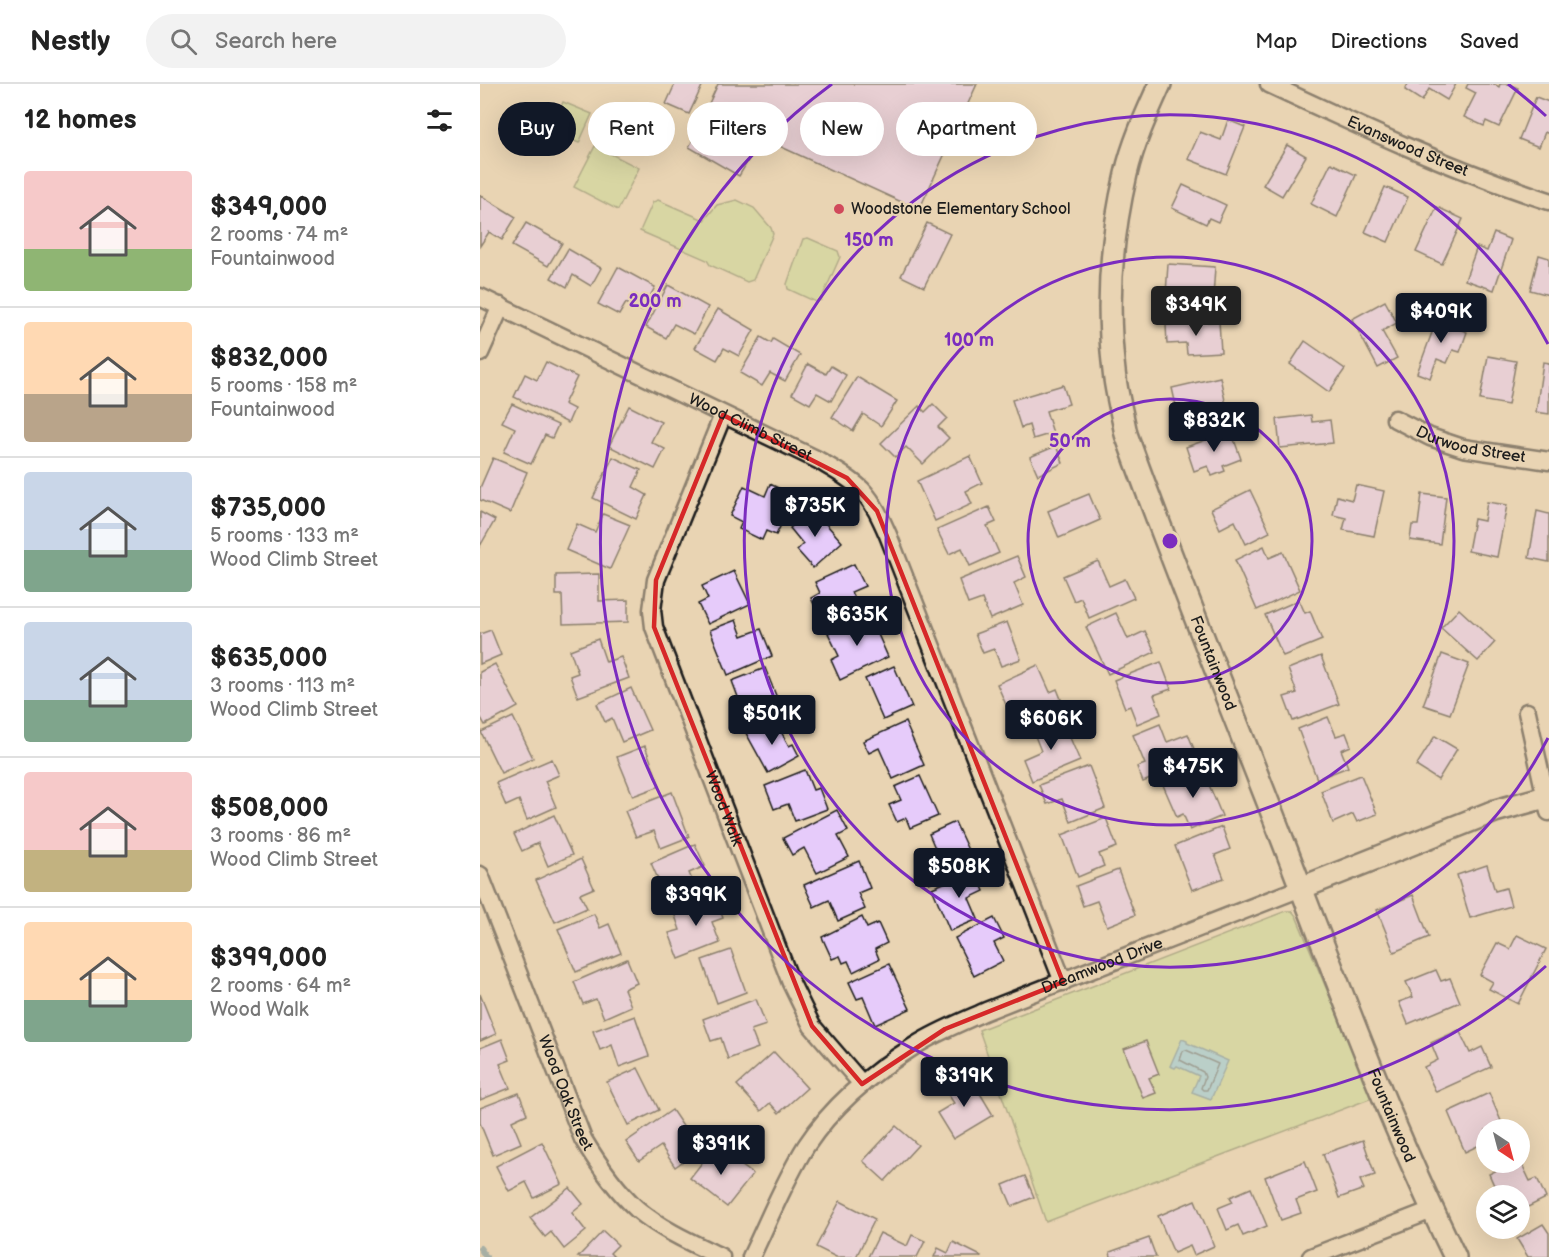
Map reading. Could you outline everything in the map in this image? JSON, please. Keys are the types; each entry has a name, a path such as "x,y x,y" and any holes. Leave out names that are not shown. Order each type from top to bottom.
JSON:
{"street":[{"name":"Fountainwood","path":"1160,84 1126,173 1116,226 1110,305 1114,372 1126,434 1336,981 1432,1210 1455,1257"},
{"name":"Evanswood Street","path":"1269,84 1464,171 1549,201"},
{"name":"Wood Climb Street","path":"480,297 819,460 847,477 863,491 877,511 1063,981"},
{"path":"480,353 501,306"},
{"name":"Wood Walk","path":"723,415 656,580 652,610 654,627 791,983 812,1026 862,1084"},
{"name":"Durwood Street","path":"1395,418 1430,437 1463,448 1549,461"},
{"path":"1527,712 1548,801"},
{"name":"Dreamwood Drive","path":"751,1257 789,1176 806,1146 833,1111 862,1084 917,1044 986,1011 1495,811 1548,801"},
{"name":"Wood Oak Street","path":"480,875 583,1139 596,1161 637,1209 669,1231 721,1257"},
{"path":"1311,1257 1432,1210"}],"highlighted area":[{"path":"723,415 847,478 877,511 1063,982 945,1029 862,1084 812,1026 654,627 656,580"}],"green space":[{"path":"576,107 588,112 588,123 579,143 576,142"},
{"path":"590,156 615,156 639,168 618,210 574,187"},
{"path":"658,200 704,220 717,205 737,200 754,208 771,228 773,234 753,280 747,282 710,265 707,260 640,231 653,202"},
{"path":"808,238 838,251 840,257 821,300 816,302 788,289 787,284 803,239"},
{"path":"1286,911 1292,911 1296,916 1372,1098 1046,1222 979,1030"}],"water":[{"path":"1182,1039 1228,1061 1211,1099 1192,1092 1199,1076 1177,1066 1175,1068 1170,1066"}],"building":[{"path":"675,84 703,84 695,102 687,102 687,113 675,108 675,102 667,102"},
{"path":"718,84 977,84 969,102 896,102 896,156 944,156 919,210 801,156 884,156 884,102 800,102 800,156 788,150 788,102 710,102"},
{"path":"1408,84 1456,84 1447,100 1429,89 1422,101 1405,90"},
{"path":"1468,84 1494,84 1499,87 1500,84 1509,84 1518,88 1499,127 1486,121 1484,126 1464,117 1476,93 1466,88"},
{"path":"1536,97 1549,102 1549,134 1545,132 1539,147 1519,139"},
{"path":"1228,120 1245,127 1226,174 1188,159 1200,132 1221,140"},
{"path":"1287,145 1306,156 1282,196 1263,185"},
{"path":"705,156 751,156 739,176"},
{"path":"1331,163 1356,175 1337,217 1311,204"},
{"path":"1183,185 1226,205 1218,222 1209,218 1206,224 1172,208"},
{"path":"1385,187 1408,197 1388,242 1365,232"},
{"path":"480,195 516,217 502,240 489,232 480,246"},
{"path":"1437,207 1463,219 1442,264 1416,252"},
{"path":"526,223 562,243 548,266 512,246"},
{"path":"927,223 950,234 924,287 901,276"},
{"path":"1494,233 1511,240 1494,290 1465,280 1477,247 1487,251"},
{"path":"568,249 601,268 591,286 573,275 567,287 551,278"},
{"path":"1539,255 1549,258 1549,295 1530,290"},
{"path":"1168,264 1215,267 1213,297 1166,294"},
{"path":"618,267 655,287 642,311 626,303 619,315 598,304"},
{"path":"668,285 708,307 694,334 674,324 666,338 646,327"},
{"path":"1385,301 1397,323 1382,331 1397,358 1378,368 1352,319"},
{"path":"718,309 754,330 739,356 724,348 717,360 695,348"},
{"path":"1440,311 1453,317 1450,326 1467,332 1460,352 1453,350 1447,363 1437,359 1430,378 1417,373"},
{"path":"1219,321 1221,352 1187,354 1186,343 1167,344 1166,325"},
{"path":"761,337 771,343 773,339 800,355 785,381 770,373 762,386 740,373"},
{"path":"1305,341 1345,369 1329,392 1290,364"},
{"path":"1488,356 1516,361 1508,405 1480,400"},
{"path":"546,362 577,377 564,404 574,409 568,423 514,397 525,374 537,380"},
{"path":"1543,362 1549,363 1549,414 1536,412"},
{"path":"808,364 826,374 831,366 846,375 831,401 817,393 810,404 792,394"},
{"path":"857,377 897,401 881,426 863,414 853,431 832,417"},
{"path":"1220,377 1227,410 1194,418 1192,407 1177,410 1172,388"},
{"path":"1063,385 1069,404 1046,411 1053,433 1033,439 1029,425 1021,428 1012,400"},
{"path":"512,404 558,425 552,438 545,435 531,464 504,452 515,428 502,422"},
{"path":"933,404 947,418 938,427 949,438 923,464 906,447 895,457 881,443 919,406 925,412"},
{"path":"629,406 661,422 651,442 665,449 655,469 609,446"},
{"path":"1311,415 1312,422 1330,420 1333,443 1280,448 1277,419"},
{"path":"1231,431 1241,459 1223,466 1225,471 1212,476 1208,466 1194,471 1186,447"},
{"path":"1056,446 1063,463 1038,475 1030,457"},
{"path":"970,456 982,483 966,491 972,504 935,521 917,481"},
{"path":"613,457 641,470 633,487 647,495 636,519 593,498"},
{"path":"493,458 527,472 510,513 480,500 480,488"},
{"path":"770,484 795,496 776,535 766,531 762,540 739,529 742,522 730,516 744,486 765,496"},
{"path":"1356,485 1384,491 1374,536 1343,530 1346,518 1333,515 1337,496 1352,500"},
{"path":"1250,490 1270,532 1246,544 1235,521 1220,529 1211,509"},
{"path":"1089,494 1100,520 1059,538 1048,511"},
{"path":"1422,494 1446,497 1440,544 1410,540 1412,525 1418,525"},
{"path":"1487,502 1507,505 1497,557 1468,551 1474,519 1484,521"},
{"path":"989,507 996,522 987,526 999,553 970,566 962,548 949,554 937,530"},
{"path":"812,508 842,542 813,568 797,550 803,544 790,528"},
{"path":"1537,511 1549,514 1549,562 1529,558"},
{"path":"480,512 495,520 480,546"},
{"path":"603,514 630,525 610,569 566,550 577,524 595,532"},
{"path":"1264,546 1269,558 1283,552 1300,590 1257,610 1235,560"},
{"path":"1017,556 1026,577 1014,583 1023,605 990,619 982,599 968,604 959,580"},
{"path":"1098,561 1109,586 1125,579 1134,598 1089,618 1081,598 1074,601 1063,576"},
{"path":"854,564 865,586 851,592 860,609 832,623 827,611 819,615 811,598 820,593 815,582"},
{"path":"734,571 750,604 708,624 698,604 708,599 702,586"},
{"path":"599,574 599,601 628,600 628,622 563,624 562,595 556,595 556,575"},
{"path":"1299,600 1305,613 1310,611 1322,640 1283,656 1265,615"},
{"path":"1459,609 1495,642 1478,661 1441,628"},
{"path":"1116,613 1128,639 1145,631 1155,652 1108,674 1086,627"},
{"path":"869,614 888,657 840,680 831,660 839,656 828,633"},
{"path":"736,620 742,636 761,629 772,656 728,675 710,630"},
{"path":"1007,622 1021,659 1001,666 994,649 983,653 975,634"},
{"path":"491,630 501,655 480,664 480,634"},
{"path":"598,639 606,662 621,657 629,678 578,697 570,676 578,673 570,650"},
{"path":"1442,654 1469,664 1450,714 1423,705"},
{"path":"1321,656 1339,704 1293,721 1284,697 1297,693 1288,669"},
{"path":"1161,662 1171,689 1154,695 1161,714 1137,724 1130,706 1125,708 1114,680"},
{"path":"495,664 518,707 485,725 480,716 480,672"},
{"path":"1038,665 1050,692 1057,689 1061,699 1053,703 1057,712 1026,726 1015,703 1007,707 997,684"},
{"path":"894,666 912,707 883,720 865,679"},
{"path":"765,668 781,708 747,721 732,681"},
{"path":"631,688 650,730 622,742 612,718 605,722 597,704"},
{"path":"513,717 533,758 501,773 481,732"},
{"path":"1328,717 1336,736 1346,733 1351,746 1341,750 1348,767 1317,779 1298,729"},
{"path":"774,719 789,746 793,744 799,756 768,773 746,733"},
{"path":"1062,719 1080,761 1032,781 1023,759 1041,751 1033,731"},
{"path":"905,722 924,765 893,779 879,748 869,753 863,741"},
{"path":"1160,724 1167,742 1188,734 1198,759 1143,782 1137,767 1145,764 1133,735"},
{"path":"1435,736 1457,749 1438,780 1416,766"},
{"path":"645,746 660,786 633,796 617,757"},
{"path":"552,759 559,775 545,781 556,807 527,820 519,800 506,806 496,783"},
{"path":"1089,766 1105,808 1071,822 1062,799 1047,804 1039,785"},
{"path":"1202,768 1222,816 1190,830 1183,814 1177,817 1163,785"},
{"path":"805,770 813,790 819,788 827,809 795,821 788,804 774,809 765,786"},
{"path":"1361,775 1377,814 1357,822 1353,814 1333,823 1321,791"},
{"path":"920,776 938,816 910,828 906,818 897,822 889,805 901,800 895,787"},
{"path":"672,792 689,837 661,848 654,831 636,837 625,811"},
{"path":"837,810 848,831 838,836 849,857 817,873 804,848 792,855 783,838"},
{"path":"554,815 572,855 548,866 538,843 522,851 514,834"},
{"path":"1106,818 1117,847 1099,854 1104,866 1078,877 1062,835"},
{"path":"955,822 974,863 929,883 917,856 935,848 929,834"},
{"path":"1222,827 1230,849 1215,855 1224,878 1192,890 1175,846"},
{"path":"695,844 705,866 689,873 697,892 669,904 651,863"},
{"path":"581,859 594,888 580,894 587,908 555,922 536,880"},
{"path":"859,861 870,888 858,893 865,909 838,921 829,900 814,907 804,885"},
{"path":"1487,865 1495,891 1506,888 1511,906 1470,918 1457,875"},
{"path":"975,870 984,891 969,898 978,919 950,931 932,888"},
{"path":"1118,870 1135,915 1107,926 1097,901 1083,906 1076,886"},
{"path":"714,894 723,918 712,922 720,943 679,959 669,933 680,930 673,910"},
{"path":"1413,895 1429,937 1394,952 1377,910"},
{"path":"594,914 600,928 609,924 621,953 576,972 558,929"},
{"path":"862,917 867,928 878,923 887,943 875,949 879,959 853,972 848,961 843,963 840,956 832,959 822,937"},
{"path":"994,918 1004,938 994,943 1003,961 974,976 955,938"},
{"path":"1517,935 1546,949 1518,1004 1489,989 1493,982 1480,975 1497,943 1510,949"},
{"path":"731,950 746,992 717,1003 702,960"},
{"path":"627,959 637,983 624,989 631,1006 604,1018 596,999 583,1004 574,982"},
{"path":"889,964 910,1009 875,1025 863,997 857,999 849,982"},
{"path":"1436,970 1441,981 1450,978 1460,1002 1408,1024 1399,1002 1413,997 1406,982"},
{"path":"480,994 496,1034 480,1041"},
{"path":"756,999 766,1025 751,1030 758,1048 728,1059 721,1038 711,1041 703,1019"},
{"path":"635,1016 649,1056 619,1067 612,1045 600,1050 593,1031"},
{"path":"1459,1030 1470,1053 1482,1047 1491,1067 1436,1092 1424,1067 1438,1060 1431,1043"},
{"path":"502,1039 510,1060 500,1064 510,1088 480,1100 480,1048"},
{"path":"1146,1041 1159,1074 1149,1078 1156,1093 1143,1098 1124,1049"},
{"path":"774,1052 807,1088 779,1113 770,1103 761,1111 737,1085"},
{"path":"638,1068 659,1110 628,1125 607,1082"},
{"path":"969,1075 993,1115 953,1139 937,1113 954,1103 945,1090"},
{"path":"519,1093 527,1114 512,1121 521,1143 493,1155 480,1123 480,1108"},
{"path":"1489,1093 1500,1119 1476,1119 1476,1147 1465,1152 1448,1112"},
{"path":"672,1110 699,1150 675,1167 661,1146 639,1161 626,1142"},
{"path":"896,1126 918,1145 885,1181 863,1161"},
{"path":"1363,1140 1375,1175 1360,1180 1364,1189 1339,1198 1323,1154"},
{"path":"542,1142 562,1184 534,1198 526,1182 509,1191 496,1166"},
{"path":"715,1146 753,1174 727,1207 690,1178"},
{"path":"1305,1161 1317,1192 1296,1200 1301,1213 1281,1220 1265,1177"},
{"path":"1526,1173 1530,1181 1537,1178 1546,1198 1530,1206 1530,1185 1494,1185 1489,1174"},
{"path":"1025,1176 1034,1197 1012,1206 1003,1185"},
{"path":"570,1188 583,1204 572,1213 586,1231 564,1249 551,1232 545,1237 530,1218"},
{"path":"1251,1188 1267,1226 1243,1236 1238,1225 1227,1230 1218,1208 1233,1202 1230,1197"},
{"path":"1195,1200 1214,1246 1194,1255 1190,1246 1174,1253 1158,1216"},
{"path":"840,1201 875,1219 856,1257 836,1257 816,1247"},
{"path":"1543,1224 1549,1233 1549,1257 1528,1257 1517,1239 1530,1239 1530,1232"},
{"path":"603,1231 618,1245 610,1253 614,1257 578,1257"},
{"path":"880,1233 907,1246 912,1235 925,1241 917,1257 868,1257"},
{"path":"1149,1238 1156,1257 1111,1257 1110,1252"},
{"path":"953,1242 981,1256 934,1257 938,1248 948,1253"}],"waterway":[{"path":"480,1248 486,1257"}],"place":[{"name":"Woodstone Elementary School","path":"839,209"}]}
